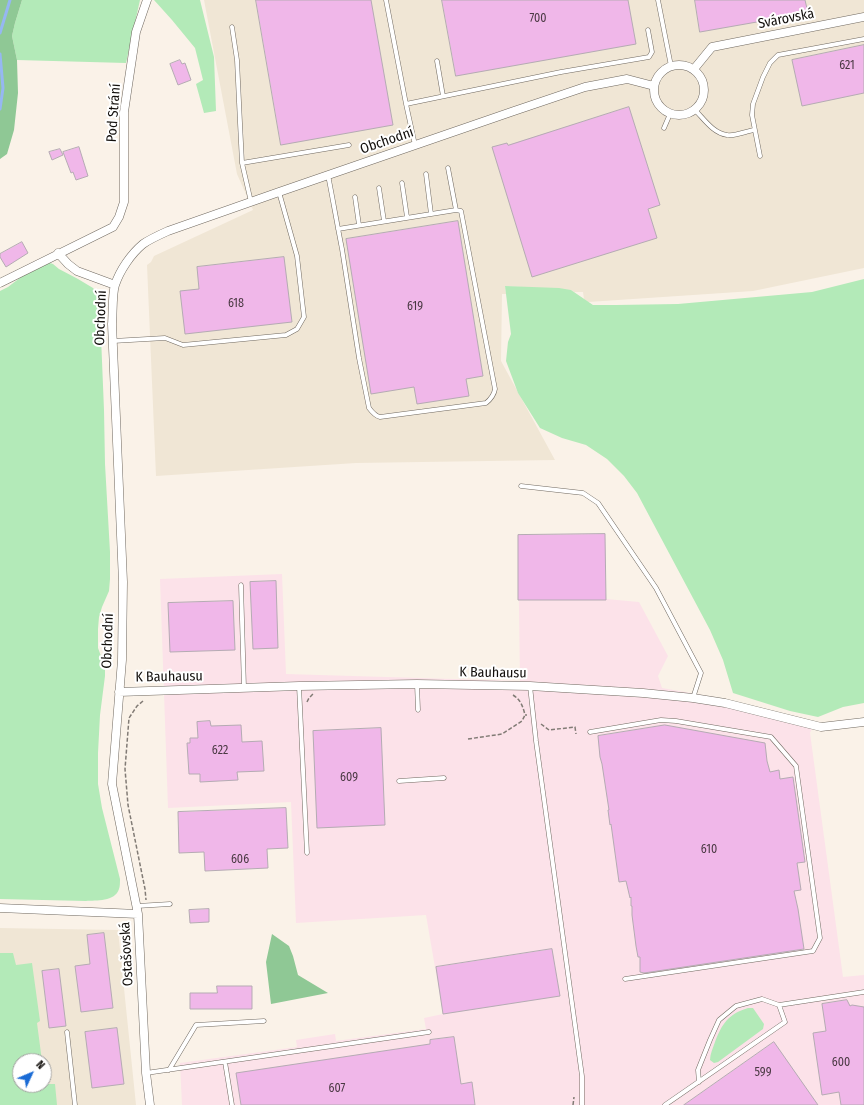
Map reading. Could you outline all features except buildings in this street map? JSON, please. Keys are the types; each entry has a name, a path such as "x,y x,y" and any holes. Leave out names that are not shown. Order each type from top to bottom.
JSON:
{"street":[{"name":"Pod Strání","path":"58,253 112,227 119,217 124,202 124,112 136,32 147,0"},
{"name":"Svárovská","path":"694,69 712,47 864,17"},
{"path":"683,65 694,69 704,84 704,94 701,102 695,110 688,114 670,114 660,107 655,97 654,86 657,77 663,70 671,66 683,65"},
{"name":"Obchodní","path":"137,910 112,784 118,692 122,660 123,582 112,324 115,285 122,268 143,244 168,231 415,145 585,87 627,79 654,86"},
{"path":"0,283 58,253 77,271 115,285"},
{"name":"K Bauhausu","path":"118,692 417,684 530,686 643,693 693,698 725,703 821,727 864,722"},
{"name":"Ostašovská","path":"0,908 137,910 146,1074 150,1105"}],"lane":[{"path":"386,0 415,145"},
{"path":"658,0 671,66"},
{"path":"232,27 238,60 242,163 251,202"},
{"path":"406,104 561,72 648,57 652,52 648,30"},
{"path":"760,156 754,130 752,114 753,104 770,63 778,55 864,39"},
{"path":"437,61 443,96"},
{"path":"695,110 718,132 727,136 754,130"},
{"path":"664,128 670,114"},
{"path":"242,163 349,145"},
{"path":"448,168 456,210"},
{"path":"426,174 431,214"},
{"path":"328,175 369,408 376,416 380,417 486,403 493,395 495,389 462,212 460,210 456,210 338,228"},
{"path":"402,183 408,217"},
{"path":"379,188 384,221"},
{"path":"112,341 165,338 183,345 286,335 297,328 304,317 297,256 279,192"},
{"path":"355,197 359,225"},
{"path":"521,486 583,493 598,503 656,588 701,672 693,698"},
{"path":"241,585 244,688"},
{"path":"417,684 418,710"},
{"path":"299,686 307,853"},
{"path":"530,686 532,716 582,1076 582,1105"},
{"path":"590,732 661,720 676,721 771,737 796,766 820,938 813,951 625,979"},
{"path":"399,781 444,778"},
{"path":"137,910 146,906 170,904"},
{"path":"699,1082 698,1070 719,1020 736,1006 762,998 778,1005 864,992"},
{"path":"665,1105 785,1022 778,1005"},
{"path":"169,1070 196,1025 264,1021"},
{"path":"67,1032 76,1105"},
{"path":"146,1074 429,1032"},
{"path":"225,1062 232,1105"}],"path":[{"path":"300,712 307,711 307,703 309,698 318,692"},
{"path":"468,739 502,734 522,721 525,715 522,703 513,695"},
{"path":"144,699 129,718 125,769 128,805 145,889 146,906"},
{"path":"525,715 537,715 543,726 549,730 575,727 576,734"}],"shaded area":[{"path":"204,0 864,0 864,268 753,291 588,302 584,299 583,292 505,286 506,294 502,294 501,361 555,460 356,463 156,476 147,265 151,262 154,256 253,210 237,174"},
{"path":"605,534 606,599 639,602 668,656 658,676 662,688 719,698 815,722 810,733 843,977 864,975 864,1105 182,1105 180,1063 297,1047 296,1040 335,1034 336,1041 426,1029 424,1018 443,1014 426,915 296,923 291,802 168,808 160,579 282,574 286,674 520,681 518,535"},
{"path":"0,928 118,930 136,1105 0,1105"}],"green space":[{"path":"0,0 22,0 12,36 17,60 18,93 14,130 7,154 0,159"},
{"path":"22,0 140,0 126,63 17,60 12,36"},
{"path":"154,0 200,0 214,57 216,111 204,113 196,84 203,80 195,48"},
{"path":"45,263 53,264 59,269 93,288 98,294 97,305 100,312 110,579 109,591 99,617 98,629 98,648 105,667 105,676 100,715 98,784 102,808 120,879 120,887 117,893 105,900 0,899 0,291 25,274"},
{"path":"864,279 864,703 843,707 818,717 790,711 733,693 723,660 710,630 637,493 624,476 607,459 586,445 562,438 540,428 518,393 506,361 508,342 511,334 505,286 559,288 571,290 593,305 678,304 812,292"},
{"path":"272,934 289,946 298,975 328,993 271,1004 266,962"},
{"path":"0,953 13,953 16,965 32,963 40,1021 37,1023 41,1053 12,1053 12,1093 52,1093 52,1084 55,1084 57,1105 0,1105"},
{"path":"748,1008 753,1008 764,1024 763,1029 718,1062 714,1063 710,1060 710,1056 723,1025 735,1013"}],"waterway":[{"path":"0,33 10,0"},
{"path":"0,54 3,88 0,109"}]}
